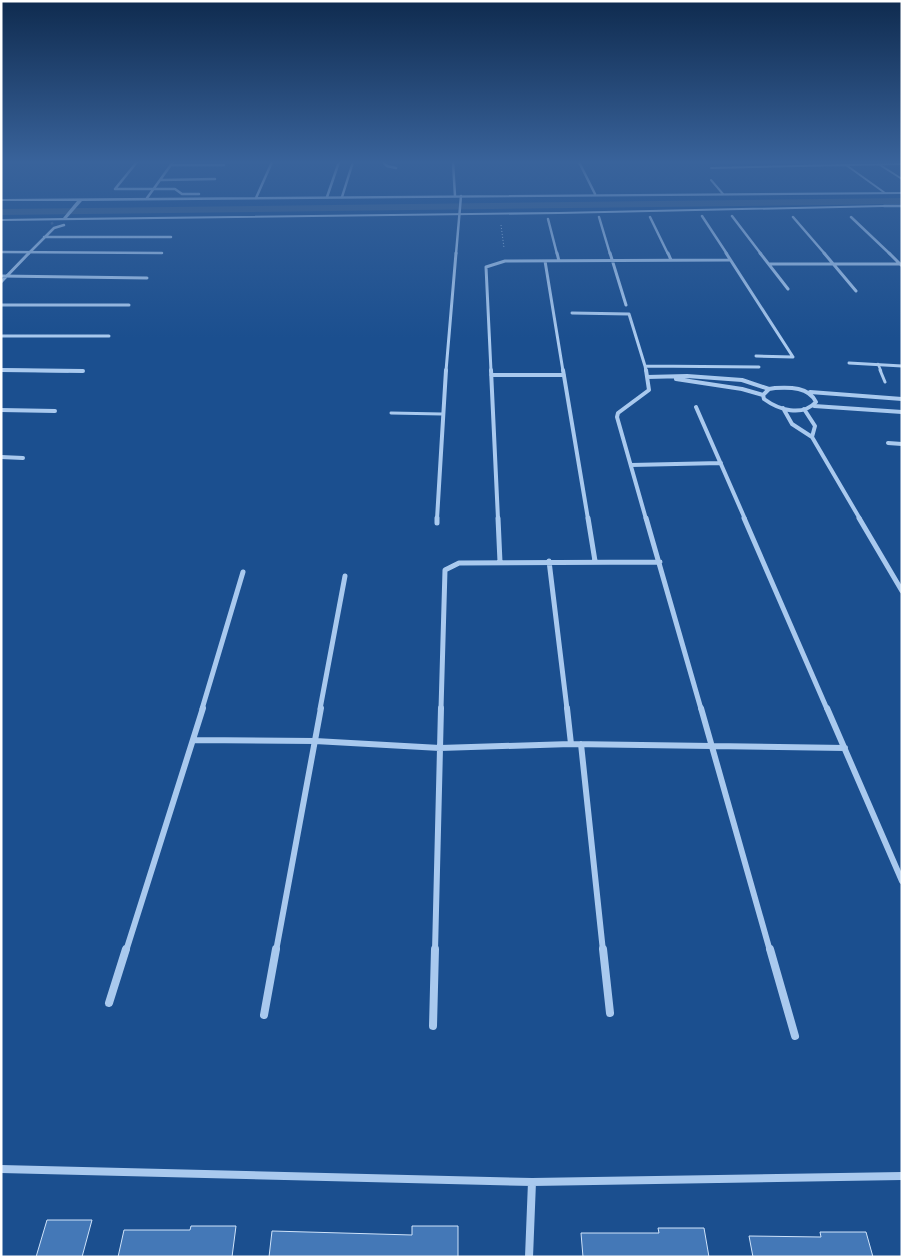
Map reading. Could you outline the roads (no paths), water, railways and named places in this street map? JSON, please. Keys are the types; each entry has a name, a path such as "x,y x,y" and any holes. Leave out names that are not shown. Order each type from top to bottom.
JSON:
{"street":[{"path":"13,221 54,223 63,221"},
{"path":"1,282 44,237 54,223 63,221"},
{"path":"437,523 442,414 459,221"},
{"path":"548,221 559,261"},
{"path":"600,221 626,304"},
{"path":"652,221 671,260"},
{"path":"705,221 793,357 756,356"},
{"path":"736,221 788,289"},
{"path":"796,221 856,291"},
{"path":"855,221 901,265"},
{"path":"44,237 171,237"},
{"path":"1,252 162,253"},
{"path":"500,562 486,267 506,261 729,260"},
{"path":"545,261 594,561"},
{"path":"769,264 901,265"},
{"path":"1,276 147,278"},
{"path":"1,305 129,305"},
{"path":"572,313 629,314 645,366 649,390 618,413 617,417 796,1036"},
{"path":"1,336 109,336"},
{"path":"849,363 902,366"},
{"path":"645,366 759,367"},
{"path":"1,370 83,371"},
{"path":"491,375 564,375"},
{"path":"647,377 674,378 687,376 742,380 769,389 790,388 807,392 902,399"},
{"path":"674,378 716,387 748,389 763,395 764,399 770,404 783,408 804,409 814,406 902,412"},
{"path":"763,395 769,389"},
{"path":"807,392 816,400 814,406"},
{"path":"696,407 902,881"},
{"path":"783,408 792,424 812,437 902,591"},
{"path":"804,409 815,426 812,437"},
{"path":"1,410 55,411"},
{"path":"888,443 902,444"},
{"path":"1,458 22,458"},
{"path":"631,465 720,463"},
{"path":"549,561 571,744"},
{"path":"433,1026 445,570 459,563 549,561 660,562"},
{"path":"109,1003 194,740 242,572"},
{"path":"264,1015 345,576"},
{"path":"194,740 314,741 440,748 581,744 844,748"},
{"path":"581,744 610,1013"},
{"path":"1,1170 532,1182 902,1176"},
{"path":"528,1257 532,1182"}],"lane":[{"path":"878,364 885,382"},
{"path":"391,413 442,414"}]}
